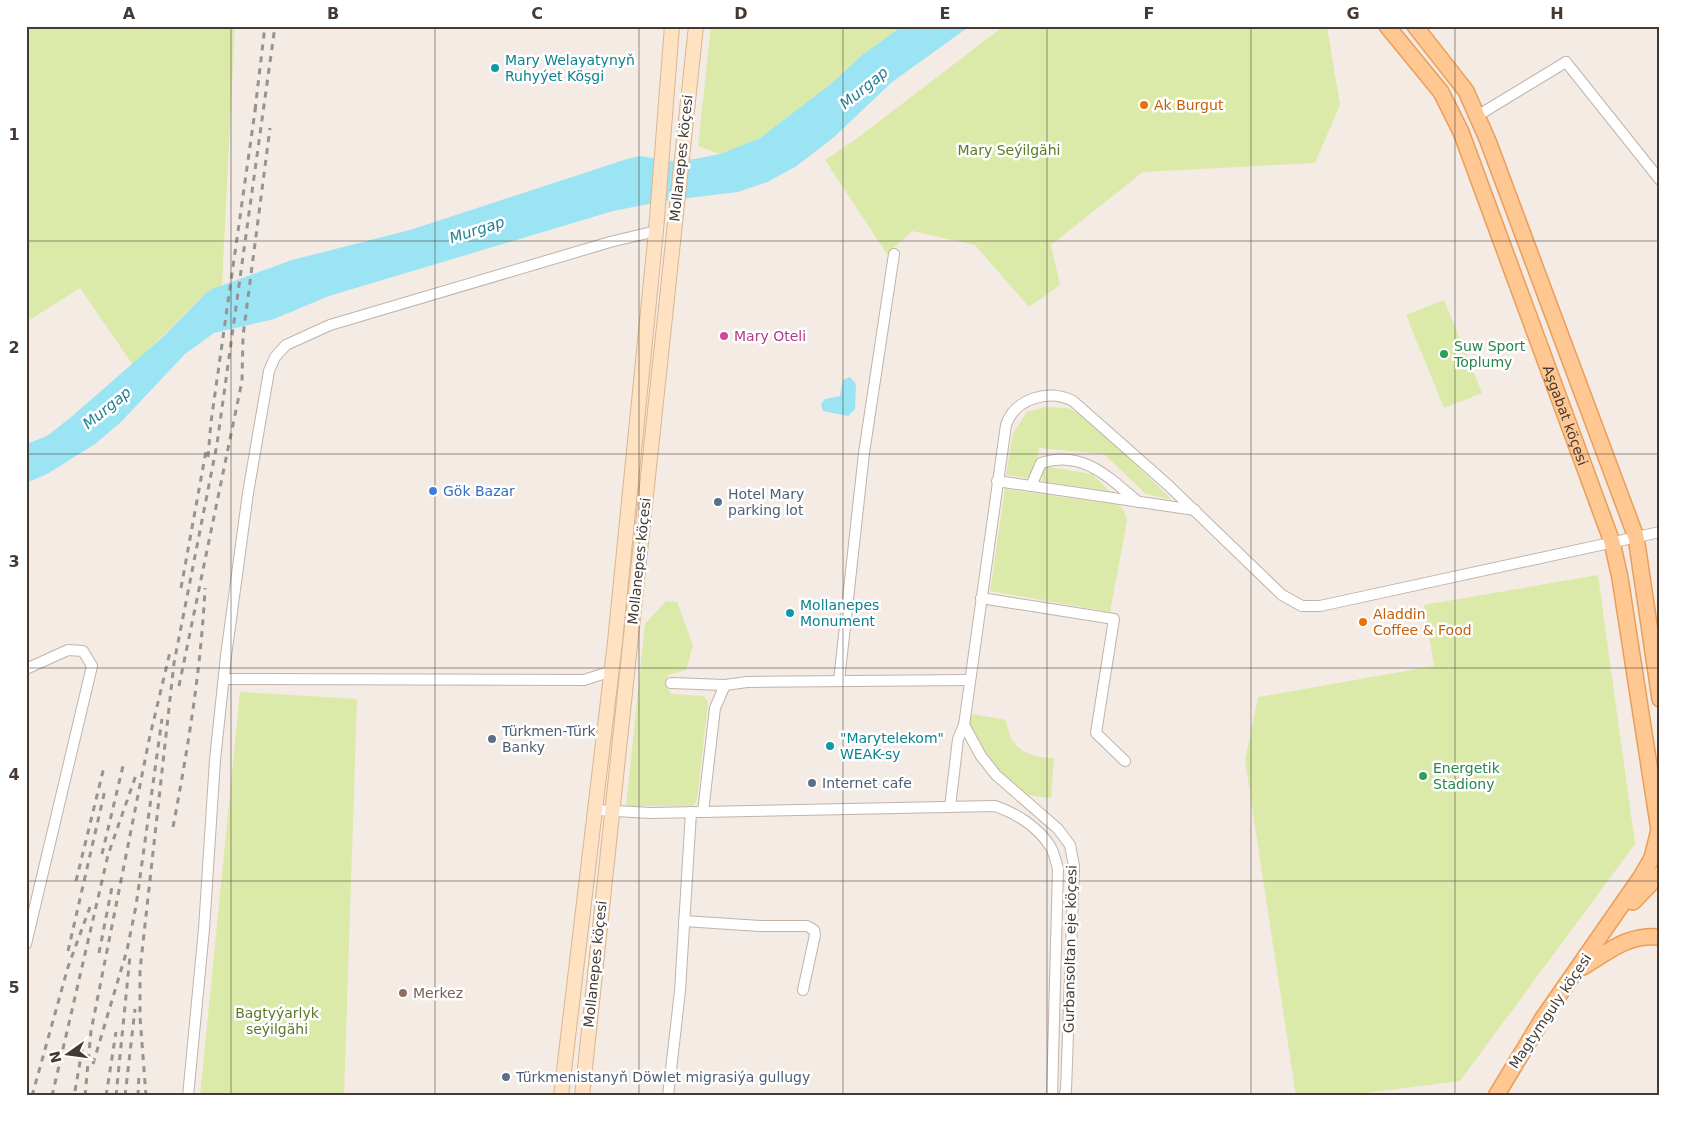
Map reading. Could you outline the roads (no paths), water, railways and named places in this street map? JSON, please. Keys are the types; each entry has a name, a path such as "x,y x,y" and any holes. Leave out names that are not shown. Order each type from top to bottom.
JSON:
{"main road":[{"name":"Aşgabat köçesi","path":"1387,26 1441,92 1461,132 1612,542 1620,578 1659,833"},
{"name":"Aşgabat köçesi","path":"1415,26 1466,91 1477,116 1636,537 1660,699"},
{"name":"Magtymguly köçesi","path":"1496,1096 1543,1018 1578,971 1647,867 1656,847 1659,833"},
{"name":"Magtymguly köçesi","path":"1607,928 1660,874"},
{"path":"1578,971 1627,939 1641,936 1660,937"}],"street":[{"name":"Mollanepes köçesi","path":"561,1096 597,810 612,671 658,215 672,26"},
{"name":"Mollanepes köçesi","path":"582,1096 696,26"},
{"path":"670,59 691,60"},
{"path":"1477,116 1566,62 1660,180"},
{"path":"188,1096 204,929 215,760 224,679 244,520 269,371 275,357 286,344 330,325 610,242 656,231"},
{"path":"839,681 864,453 894,254"},
{"path":"950,807 958,739 964,724 1006,424 1012,412 1019,404 1030,399 1065,397 1073,401 1195,510 1282,595 1302,606 1320,606 1660,532"},
{"path":"1031,486 1042,463 1058,458 1074,460 1091,464 1105,473 1138,502"},
{"path":"997,481 1195,510"},
{"path":"981,598 1114,619 1096,733 1125,761"},
{"path":"26,669 68,650 83,652 92,666 26,944"},
{"path":"224,679 584,680 612,671"},
{"path":"672,683 725,685 747,682 970,680"},
{"path":"703,812 715,708 725,685"},
{"name":"Gurbansoltan eje köçesi","path":"964,724 981,756 996,775 1058,830 1070,845 1074,866 1066,1090 1064,1096"},
{"name":"Gurbansoltan eje köçesi","path":"597,810 703,812 995,806 1012,811 1051,846 1058,869 1059,898 1052,1096"},
{"path":"668,1096 684,921 691,812"},
{"path":"684,921 807,926 814,930 816,935 809,972 803,990"}],"water":[{"name":"Murgap","path":"902,26 970,26 892,82 833,138 795,167 767,182 738,192 664,201 613,211 329,296 274,319 214,333 185,354 121,422 95,444 47,474 26,483 26,444 47,436 70,418 163,337 207,292 292,260 410,230 627,159 640,156 672,161 720,154 760,138 832,83 861,56"},
{"path":"850,377 856,384 855,409 848,416 823,411 821,404 825,399 840,396 843,380"}],"railway":[{"path":"255,110 265,26"},
{"path":"146,1096 140,1017 140,970 174,663 217,444 275,26"},
{"path":"208,457 211,422 256,104"},
{"path":"179,686 242,381 243,336 270,128"},
{"path":"181,588 206,451"},
{"path":"173,827 193,708 205,588"},
{"path":"85,1096 91,1031 149,740 170,652"},
{"path":"93,1064 127,950 136,906 162,719"},
{"path":"102,854 123,766"},
{"path":"76,881 104,767"},
{"path":"52,1096 108,855 136,775"},
{"path":"68,951 105,790"},
{"path":"99,953 112,887"},
{"path":"32,1096 68,967 90,907"},
{"path":"116,1096 130,956"},
{"path":"125,1096 135,1009"},
{"path":"106,1096 116,1032"},
{"path":"75,1091 84,1039"},
{"path":"138,1096 139,1073"}],"place":[{"name":"Mary Welayatynyň Ruhyýet Köşgi","path":"495,68"},
{"name":"Ak Burgut","path":"1144,105"},
{"name":"Mary Oteli","path":"724,336"},
{"name":"Suw Sport Toplumy","path":"1444,354"},
{"name":"Gök Bazar","path":"433,491"},
{"name":"Hotel Mary parking lot","path":"718,502"},
{"name":"Mollanepes Monument","path":"790,613"},
{"name":"Aladdin Coffee & Food","path":"1363,622"},
{"name":"Türkmen-Türk Banky","path":"492,739"},
{"name":"\"Marytelekom\" WEAK-sy","path":"830,746"},
{"name":"Energetik Stadiony","path":"1423,776"},
{"name":"Internet cafe","path":"812,783"},
{"name":"Merkez","path":"403,993"},
{"name":"Türkmenistanyň Döwlet migrasiýa gullugy","path":"506,1077"}],"park label":[{"name":"Mary Seýilgähi","path":"1009,150"},
{"name":"Bagtyýarlyk seýilgähi","path":"277,1022"}]}
